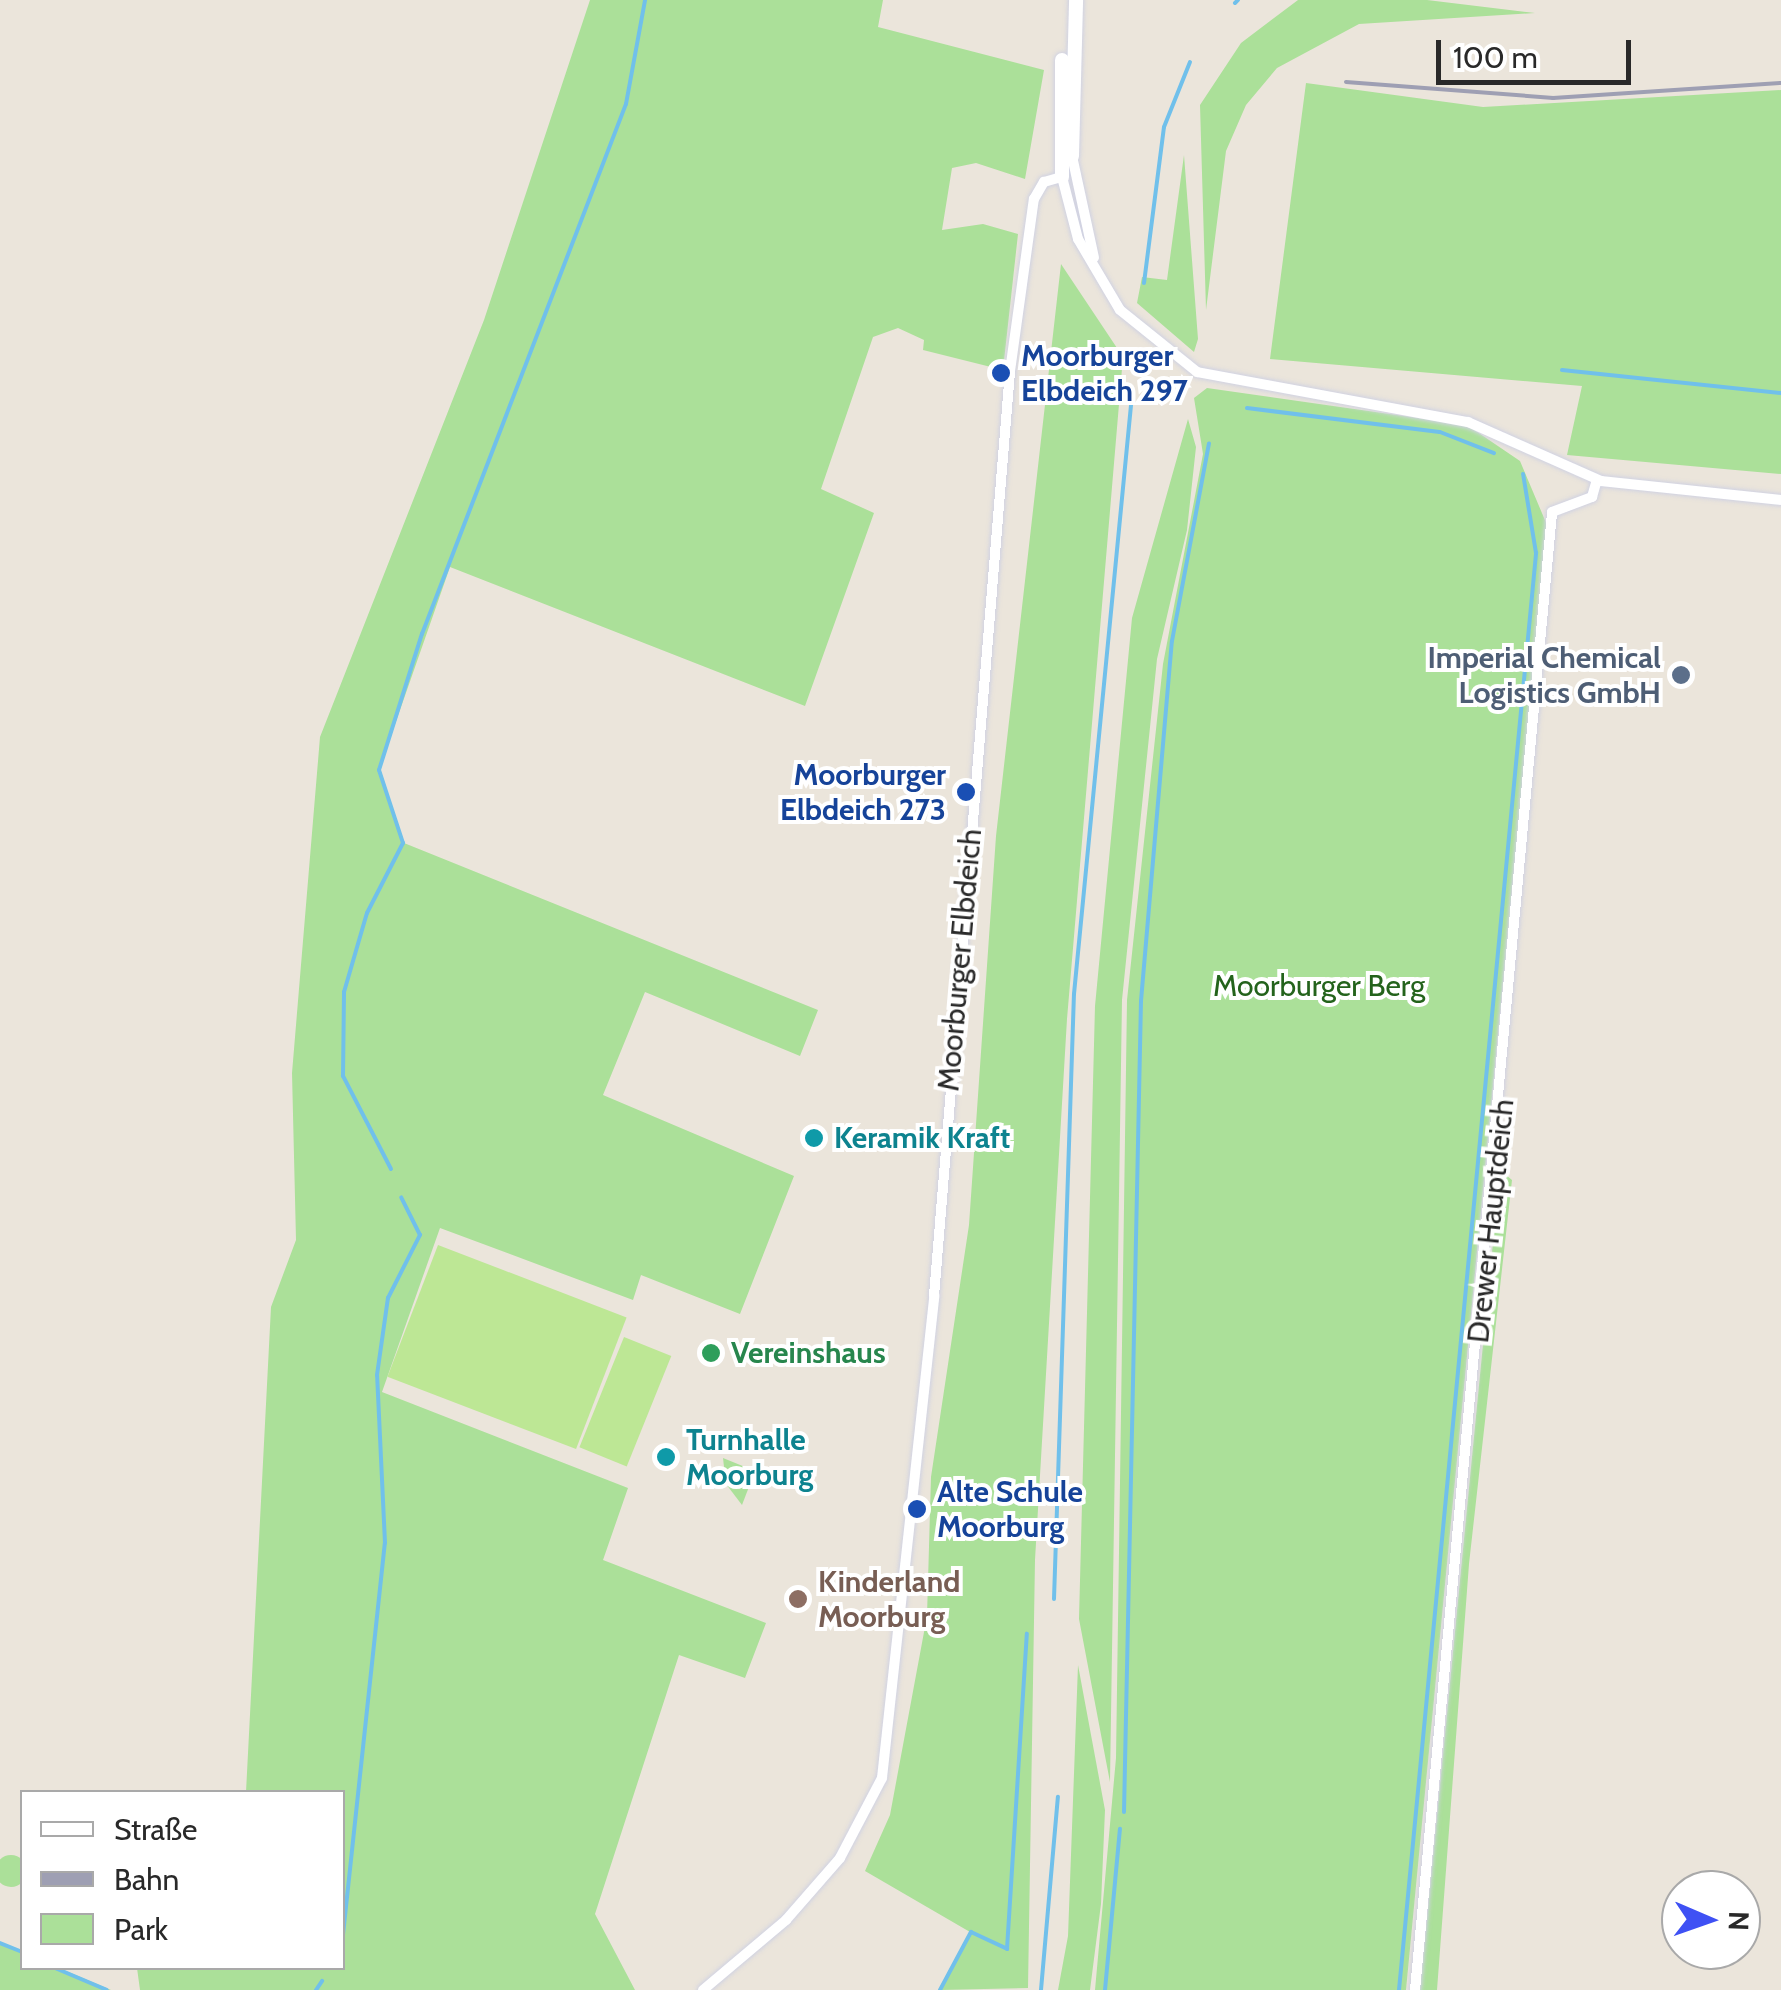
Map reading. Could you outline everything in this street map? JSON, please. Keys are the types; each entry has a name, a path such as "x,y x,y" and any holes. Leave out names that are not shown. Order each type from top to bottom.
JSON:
{"street":[{"name":"Moorburger Elbdeich","path":"1062,176 1059,80 1076,0"},
{"name":"Moorburger Elbdeich","path":"703,1990 786,1920 840,1858 882,1778 936,1266 1010,372 1034,199 1045,181 1062,176 1072,156 1072,26"},
{"path":"1072,156 1095,265"},
{"path":"1062,176 1074,229 1128,321 1197,372 1468,422 1597,480 1781,500"},
{"name":"Drewer Hauptdeich","path":"1415,1990 1552,512 1592,497 1597,480"}],"green space":[{"path":"590,0 883,0 878,27 1044,70 1025,179 976,163 952,168 942,230 983,224 1018,234 1003,370 923,350 924,340 898,328 873,337 821,489 874,513 805,706 450,567 379,770 404,843 818,1010 800,1056 645,992 603,1095 794,1176 740,1314 641,1275 633,1300 440,1228 382,1392 628,1488 603,1560 766,1623 745,1678 679,1655 595,1914 635,1990 140,1990 137,1970 345,1970 345,1790 246,1790 271,1307 296,1240 292,1073 320,737 484,320"},
{"path":"1298,0 1427,0 1535,13 1359,24 1277,68 1246,105 1226,151 1206,310 1200,105 1241,43"},
{"path":"1306,83 1483,107 1781,90 1781,474 1567,455 1582,386 1270,359"},
{"path":"1184,155 1198,339 1194,352 1137,303 1142,277 1167,280"},
{"path":"1061,264 1123,357 1067,1019 1035,1560 1028,1988 940,1990 970,1932 865,1871 890,1815 927,1616 931,1477 969,1225 996,836"},
{"name":"Moorburger Berg","path":"1207,388 1467,425 1520,461 1547,525 1406,1990 1095,1990 1116,1758 1127,1000 1163,664 1203,454 1194,398"},
{"path":"1188,419 1196,447 1187,530 1157,659 1122,1000 1110,1782 1079,1619 1095,1006 1132,618"},
{"path":"1500,1170 1512,1180 1469,1564 1437,1990 1420,1990"},
{"path":"438,1245 627,1317 576,1449 387,1377"},
{"path":"624,1337 671,1356 627,1466 579,1447"},
{"path":"723,1458 755,1471 742,1505 726,1484"},
{"path":"1078,1665 1105,1810 1101,1904 1090,1990 1058,1990 1068,1936"},
{"path":"5,1856 17,1856 20,1884 5,1886 -1,1881 -1,1861"},
{"path":"0,1943 20,1951 20,1970 64,1970 111,1990 0,1990"}],"waterway":[{"path":"391,1169 343,1076 344,992 367,913 403,843 379,770 422,634 626,104 645,0"},
{"path":"1235,3 1238,0"},
{"path":"1144,283 1164,127 1190,62"},
{"path":"1562,370 1781,393"},
{"path":"1054,1599 1074,994 1132,395"},
{"path":"1247,408 1440,432 1494,453"},
{"path":"1124,1812 1141,1001 1172,641 1209,443"},
{"path":"1399,1990 1536,553 1523,474"},
{"path":"345,1916 385,1543 377,1375 388,1298 420,1235 401,1197"},
{"path":"940,1990 971,1932 1007,1949 1027,1634"},
{"path":"1041,1990 1058,1797"},
{"path":"1105,1990 1120,1829"},
{"path":"0,1943 20,1951"},
{"path":"60,1970 107,1990"},
{"path":"316,1990 322,1981"}],"railway":[{"path":"1346,82 1553,98 1781,83"}],"place":[{"name":"Moorburger Elbdeich 297","path":"1001,373"},
{"name":"Imperial Chemical Logistics GmbH","path":"1681,675"},
{"name":"Moorburger Elbdeich 273","path":"966,792"},
{"name":"Keramik Kraft","path":"814,1138"},
{"name":"Vereinshaus","path":"711,1353"},
{"name":"Turnhalle Moorburg","path":"666,1457"},
{"name":"Alte Schule Moorburg","path":"917,1509"},
{"name":"Kinderland Moorburg","path":"798,1599"}]}
